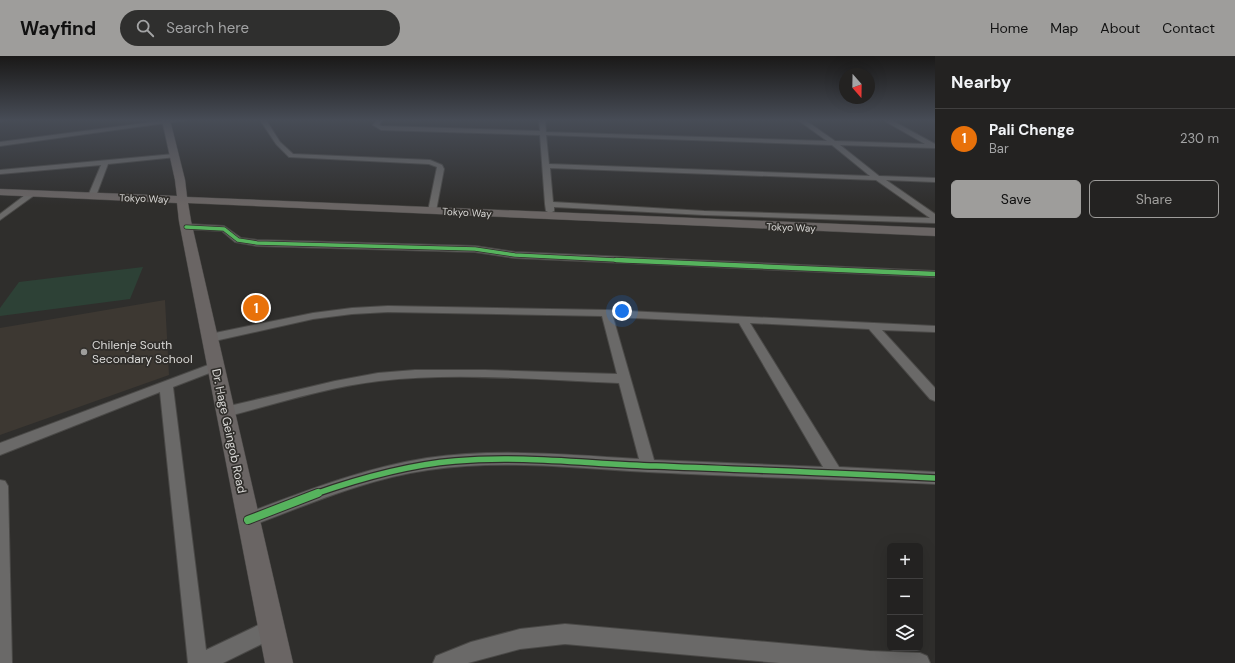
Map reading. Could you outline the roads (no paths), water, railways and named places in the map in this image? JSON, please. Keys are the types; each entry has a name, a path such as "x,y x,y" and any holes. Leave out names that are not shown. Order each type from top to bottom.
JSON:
{"main road":[{"name":"Dr. Hage Geingob Road","path":"172,148 225,412 279,663"},
{"name":"Tokyo Way","path":"0,192 153,198 183,206 210,201 432,211 550,210 773,226 935,232"}],"street":[{"path":"283,148 291,156 430,162 436,164 440,166 441,169 432,211"},
{"path":"544,148 550,210 935,220"},
{"path":"841,148 876,177 935,220"},
{"path":"0,172 174,156"},
{"path":"92,196 105,162"},
{"path":"545,166 935,180"},
{"path":"0,218 32,194"},
{"path":"183,206 224,229 238,240 257,243 475,249 515,255 935,274"},
{"path":"765,215 773,226"},
{"path":"210,338 313,316 352,311 438,310 606,313 935,329"},
{"path":"606,313 648,466"},
{"path":"743,320 834,473"},
{"path":"872,326 935,396"},
{"path":"0,449 216,366"},
{"path":"225,412 335,385 378,377 415,374 485,374 624,379"},
{"path":"166,385 198,663"},
{"path":"248,520 315,493 374,474 428,464 463,460 510,459 935,478"},
{"path":"0,486 2,663"},
{"path":"202,663 272,629"},
{"path":"443,663 471,652 520,639 565,634 869,661 920,663"}],"place":[{"name":"Pali Chenge","path":"256,308"},
{"name":"Chilenje South Secondary School","path":"84,352"}]}
